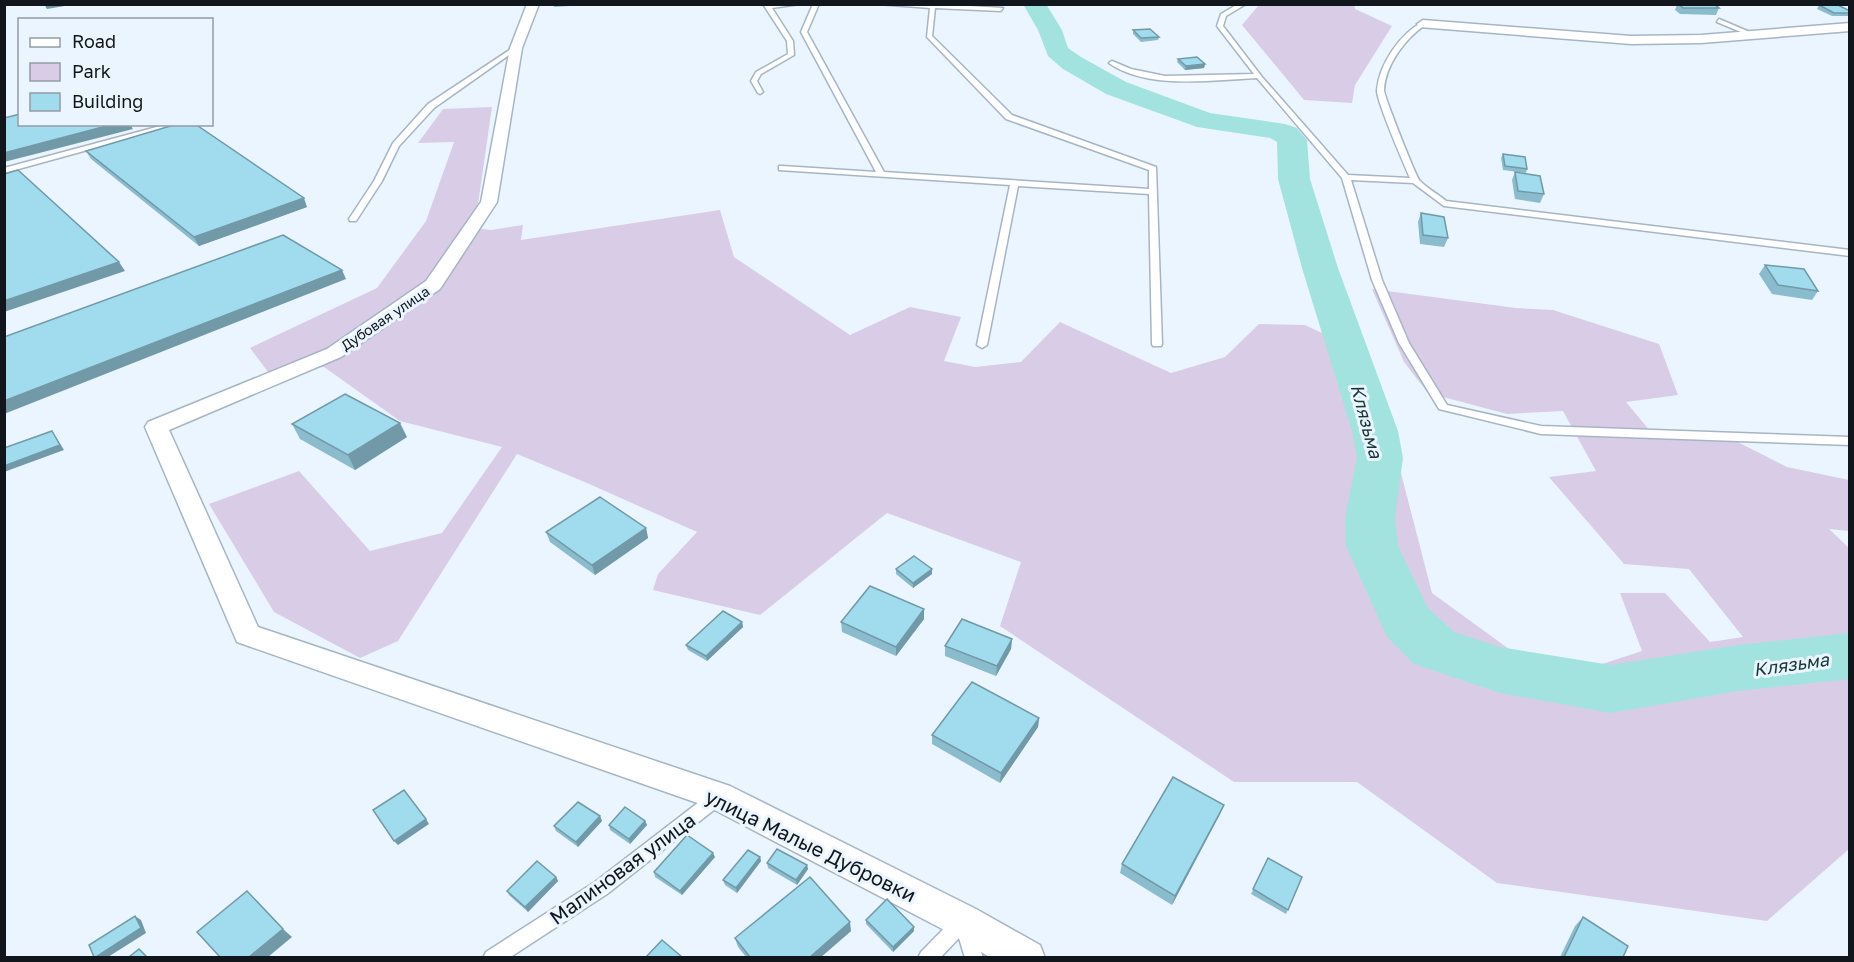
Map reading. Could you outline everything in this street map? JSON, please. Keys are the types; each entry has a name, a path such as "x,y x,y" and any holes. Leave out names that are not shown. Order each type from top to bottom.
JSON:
{"street":[{"name":"Дубовая улица","path":"156,427 334,353 433,285 489,202 516,48 533,4"},
{"path":"1423,24 1632,40 1701,39 1850,27"},
{"name":"улица Малые Дубровки","path":"156,427 247,634 719,796 963,921 1027,957"}],"lane":[{"path":"760,92 754,81 758,73 791,55 790,41 767,6 797,4"},
{"path":"816,4 804,32 882,175"},
{"path":"881,4 1001,9"},
{"path":"1243,4 1223,15 1220,26 1258,76 1346,177 1377,280 1404,344 1443,407 1541,430 1850,441"},
{"path":"933,5 929,36 1009,117 1152,169 1157,344"},
{"path":"1719,21 1750,34"},
{"path":"1423,24 1414,30 1395,51 1385,73 1380,92 1414,181 1444,203 1850,253"},
{"path":"354,219 378,181 396,145 431,106 516,48"},
{"path":"1112,63 1128,72 1158,78 1258,76"},
{"path":"4,171 167,127"},
{"path":"782,168 1153,192"},
{"path":"1346,177 1414,181"},
{"path":"982,345 1014,183"},
{"name":"Малиновая улица","path":"492,957 601,888 719,796"},
{"path":"927,957 963,921 974,957"}],"green space":[{"path":"1354,4 1355,9 1392,26 1355,85 1352,103 1304,100 1242,25 1259,5"},
{"path":"492,107 478,204 464,227 491,230 523,225 521,240 720,210 734,257 850,335 910,307 961,317 944,361 975,367 1021,362 1060,322 1171,373 1225,357 1259,324 1305,325 1322,333 1373,365 1432,593 1509,649 1596,666 1642,651 1620,593 1665,593 1710,642 1743,637 1689,569 1624,564 1549,477 1596,471 1563,411 1507,414 1428,393 1404,362 1372,289 1516,308 1553,310 1659,344 1678,395 1626,402 1656,438 1718,432 1787,467 1849,480 1849,531 1829,529 1849,548 1849,849 1767,921 1497,883 1357,782 1234,782 1000,626 1021,562 887,513 760,615 653,590 658,574 697,532 517,454 398,641 360,658 274,612 209,504 299,471 370,551 442,533 502,447 400,421 324,367 268,372 250,348 377,288 426,221 454,142 418,143 443,109"}],"building":[{"path":"1679,4 1714,4 1719,8 1683,8"},
{"path":"1819,5 1838,5 1850,13 1834,13"},
{"path":"1150,29 1159,37 1141,38 1133,30"},
{"path":"1197,57 1205,64 1186,66 1178,59"},
{"path":"18,114 18,126 106,126 4,153 4,118"},
{"path":"170,126 198,126 304,198 194,237 86,151"},
{"path":"1503,154 1525,157 1527,169 1505,166"},
{"path":"18,170 119,262 4,301 4,174"},
{"path":"1515,172 1540,176 1544,194 1518,191"},
{"path":"1421,213 1444,217 1448,238 1423,235"},
{"path":"283,235 342,270 4,401 4,337"},
{"path":"1765,265 1804,269 1818,291 1778,285"},
{"path":"345,394 400,423 348,455 292,424"},
{"path":"52,431 60,445 4,466 4,448"},
{"path":"600,497 646,528 592,565 546,532"},
{"path":"914,556 932,569 913,583 896,569"},
{"path":"870,586 924,609 896,647 841,622"},
{"path":"723,611 742,622 706,656 686,645"},
{"path":"962,619 1012,639 997,666 945,646"},
{"path":"972,682 1039,718 1001,773 932,735"},
{"path":"1173,777 1224,805 1175,896 1122,864"},
{"path":"404,790 426,819 394,841 373,810"},
{"path":"578,802 600,816 576,842 554,826"},
{"path":"625,807 645,821 629,839 609,825"},
{"path":"687,835 713,853 680,891 654,872"},
{"path":"777,849 807,865 796,880 767,863"},
{"path":"748,850 760,857 736,888 723,880"},
{"path":"1268,858 1302,877 1288,910 1253,889"},
{"path":"537,861 556,877 525,907 507,891"},
{"path":"810,877 850,922 810,957 750,957 735,938"},
{"path":"247,891 283,929 249,957 220,957 197,932"},
{"path":"887,899 914,927 893,947 866,920"},
{"path":"135,916 141,928 94,957 89,945"},
{"path":"1583,917 1628,946 1623,957 1564,957"},
{"path":"662,940 682,957 646,957"},
{"path":"139,949 147,957 129,957"}],"waterway":[{"name":"Клязьма","path":"1034,4 1050,30 1057,51 1072,63 1116,88 1207,121 1275,130 1286,134 1292,140 1294,179 1320,268 1375,431 1380,458 1370,518 1372,546 1407,622 1434,648 1500,670 1611,689 1738,668 1850,656"}]}
